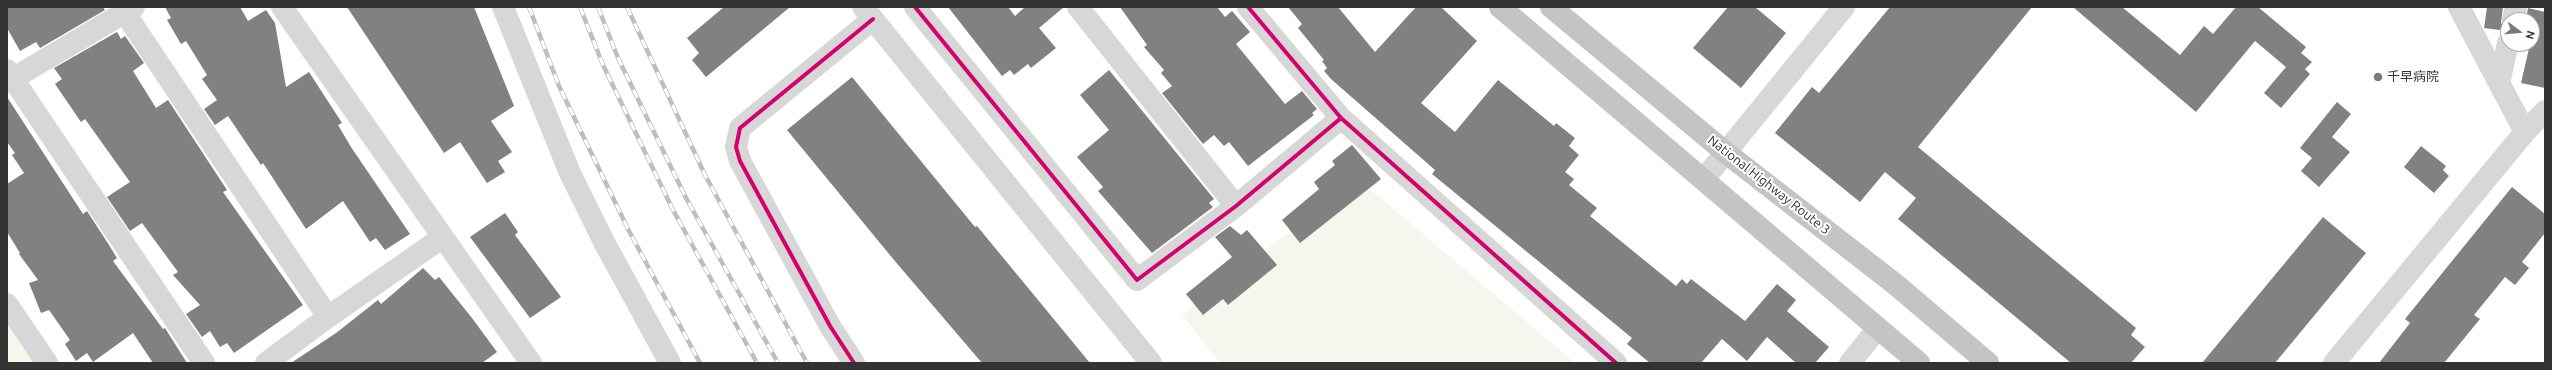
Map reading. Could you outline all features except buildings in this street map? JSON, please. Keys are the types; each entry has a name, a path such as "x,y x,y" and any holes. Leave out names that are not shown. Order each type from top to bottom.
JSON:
{"highway":[{"path":"1500,7 1704,179 1877,329 1919,363"},
{"name":"National Highway Route 3","path":"1551,7 1726,152 1895,284 1988,363"}],"street":[{"path":"282,7 443,238 526,361"},
{"path":"503,7 569,171 604,242 670,363"},
{"path":"914,7 1137,280 1236,206 1341,118"},
{"path":"1078,7 1236,206"},
{"path":"1248,7 1341,118 1616,363"},
{"path":"1704,179 1844,7"},
{"path":"2459,7 2525,132"},
{"path":"204,363 9,77 126,9 328,317"},
{"path":"854,363 826,319 740,161 736,148 740,128 868,13 1151,363"},
{"path":"2499,84 2506,52"},
{"path":"2334,363 2525,132 2545,111"},
{"path":"266,363 328,317 443,238"},
{"path":"7,304 47,363"},
{"path":"1850,363 1877,329"}],"shaded area":[{"path":"1358,179 1575,363 1220,363 1182,315"},
{"path":"7,325 34,363 7,363"}],"railway":[{"path":"529,7 559,86 629,231 700,363"},
{"path":"580,7 603,65 672,208 757,363"},
{"path":"598,7 618,58 686,198 778,363"},
{"path":"627,7 705,175 807,363"}],"cycle path":[{"path":"915,7 1137,280 1236,206 1341,118"},
{"path":"1248,7 1341,118 1616,363"},
{"path":"854,363 830,326 740,161 736,147 740,128 873,19"}],"place":[{"name":"千早病院","path":"2378,77"}]}
